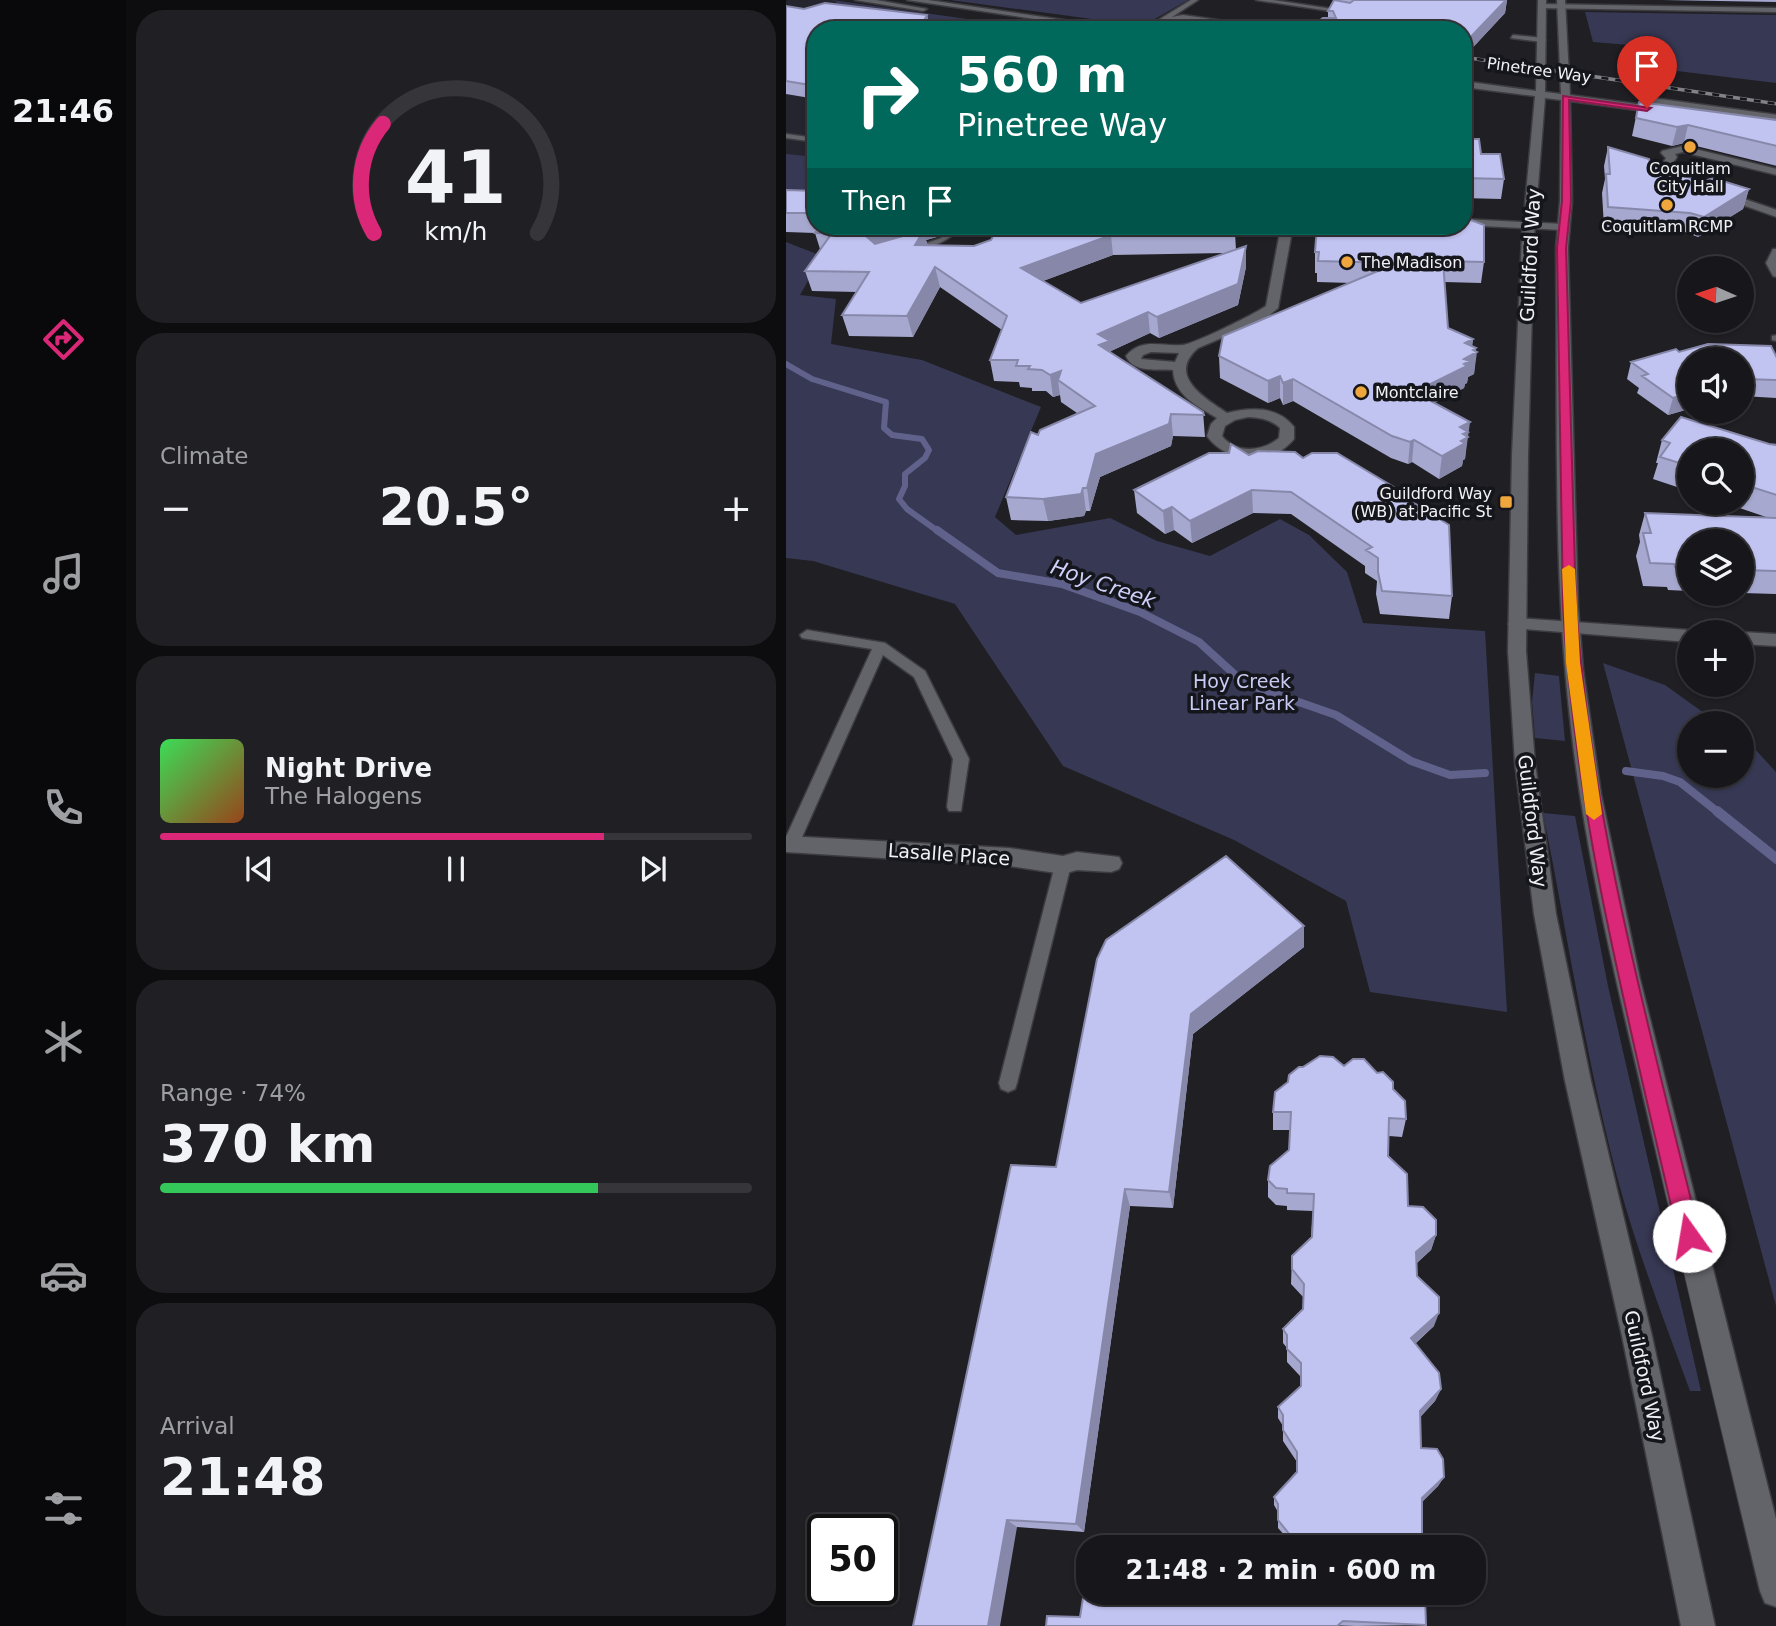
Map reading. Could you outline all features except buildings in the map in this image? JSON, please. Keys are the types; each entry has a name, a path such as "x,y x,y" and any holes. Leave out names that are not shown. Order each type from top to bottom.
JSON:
{"main road":[{"path":"859,0 1010,21"},
{"path":"911,0 1063,21"},
{"path":"1542,3 1776,10"},
{"name":"Guildford Way","path":"1542,3 1543,40 1530,224 1520,455 1517,624 1525,763 1546,914 1578,1082 1648,1387 1698,1626"},
{"name":"Guildford Way","path":"1561,3 1565,93 1566,201 1563,227 1571,629 1586,765 1617,931 1776,1591"},
{"name":"Pinetree Way","path":"1472,77 1540,90"},
{"name":"Pinetree Way","path":"1472,84 1776,118"},
{"name":"Pinetree Way","path":"1565,93 1776,127"},
{"path":"1655,179 1669,178 1645,170 1645,166 1665,167 1672,157 1666,153 1683,149 1776,172"},
{"path":"1709,190 1776,214"},
{"path":"1472,222 1563,227"},
{"path":"1180,366 1142,364 1135,361 1133,356 1137,351 1146,348 1188,349 1259,317 1272,308 1285,235"},
{"path":"1776,252 1772,263 1776,273"},
{"path":"1188,349 1180,366 1179,379 1183,387 1226,418"},
{"path":"1517,624 1677,635"},
{"path":"1754,639 1776,640"},
{"name":"Lasalle Place","path":"788,844 1009,857 1063,865 1077,861 1111,863"}],"lane":[{"path":"1161,20 1195,0"},
{"path":"1259,0 1350,12"},
{"path":"1276,2 1337,3"},
{"path":"1161,20 1183,17 1214,21"},
{"path":"1513,37 1543,40"},
{"path":"786,136 807,139"},
{"path":"896,256 944,240 948,235"},
{"path":"807,635 880,646 920,674 961,759 955,807"},
{"path":"788,844 880,646"},
{"path":"1008,1083 1063,865"}],"shaded area":[{"path":"833,0 984,21 807,21 807,180 786,174 786,1"}],"green space":[{"path":"832,0 981,21 901,21 835,10 833,8 837,2"},
{"path":"950,0 1188,0 1150,21 1106,21"},
{"path":"1585,12 1776,15 1776,83 1677,71 1671,51 1666,48 1593,42"},
{"path":"786,154 807,156 807,206 786,205"},
{"name":"Hoy Creek Linear Park","path":"786,242 822,256 800,295 836,299 831,344 922,360 1041,407 995,517 1016,535 1110,518 1157,541 1210,556 1280,519 1309,535 1347,572 1363,623 1485,631 1507,1012 1370,992 1346,901 1234,840 1063,766 955,604 813,561 786,558"},
{"path":"1603,663 1665,685 1677,694 1677,697 1682,697 1701,711 1677,711 1677,788 1754,788 1754,748 1776,772 1776,1306"},
{"path":"1535,673 1559,676 1565,741 1535,738 1532,702"},
{"path":"1543,813 1575,816 1608,986 1701,1391 1690,1391 1626,1210 1587,1045"}],"waterway":[{"name":"Hoy Creek","path":"786,364 812,379 886,402 884,428 892,435 922,439 929,450 925,458 905,474 905,486 899,499 907,509 939,532"},
{"name":"Hoy Creek","path":"937,530 998,573 1062,584 1140,612 1199,642 1244,683 1336,715 1411,761 1450,775 1485,773"},
{"name":"Hoy Creek","path":"1626,771 1663,776 1680,782 1719,813"},
{"name":"Hoy Creek","path":"1717,811 1777,859"}],"railway":[{"path":"1472,58 1777,104"}],"slow traffic":[{"path":"1569,569 1573,663 1594,814"}],"place":[{"name":"Coquitlam City Hall","path":"1690,147"},
{"name":"Coquitlam RCMP","path":"1667,205"},
{"name":"The Madison","path":"1347,262"},
{"name":"Montclaire","path":"1361,392"},
{"name":"Guildford Way (WB) at Pacific St","path":"1506,502"}],"route":[{"path":"1647,108 1565,97 1566,201 1562,248 1565,287 1569,606 1586,765 1601,848 1641,1037 1689,1236"}]}
